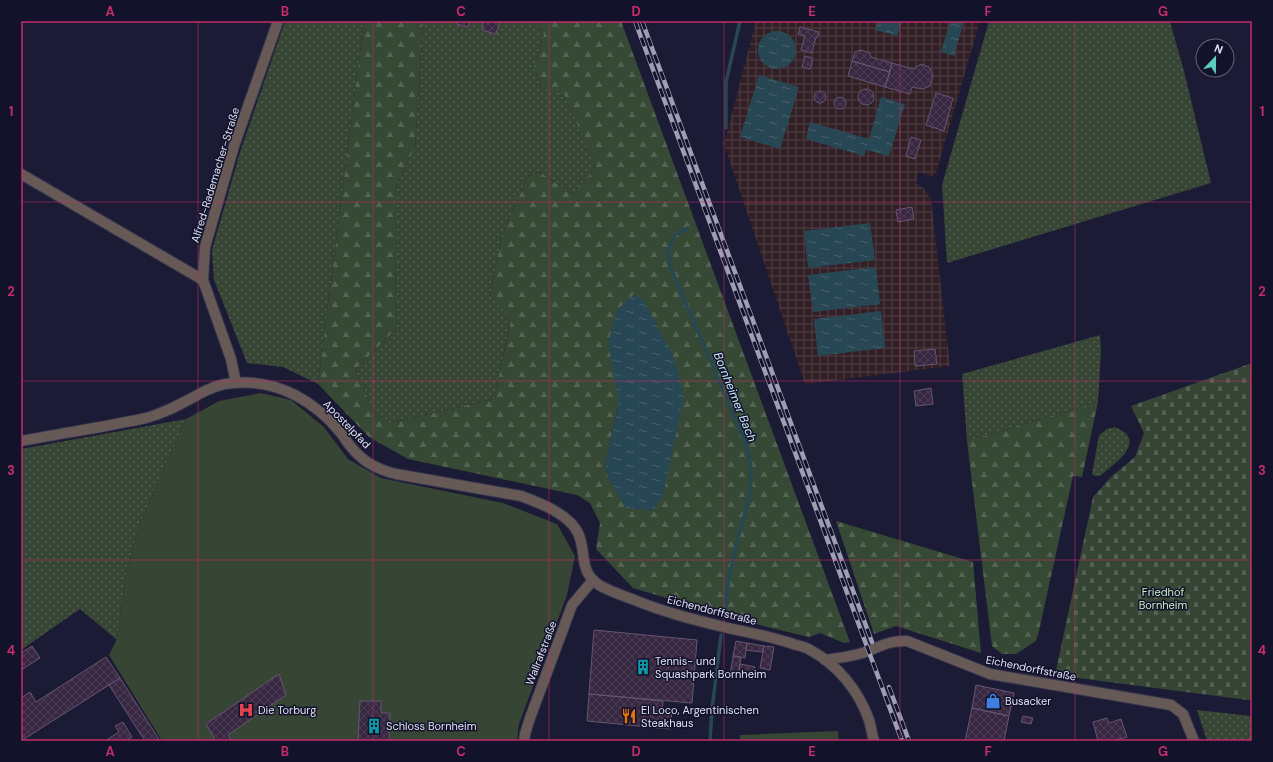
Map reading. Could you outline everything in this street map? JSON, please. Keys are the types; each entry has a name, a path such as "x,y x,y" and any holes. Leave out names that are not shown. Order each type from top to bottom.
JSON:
{"street":[{"name":"Alfred-Rademacher-Straße","path":"236,383 231,359 203,280 205,247 234,146 278,21"},
{"path":"21,174 203,280"},
{"name":"Apostelpfad","path":"21,441 158,415 214,387 236,383 266,385 285,390 313,406 331,422 358,455 381,470 521,496 555,511 571,523 578,533 582,544 585,568 593,580"},
{"name":"Eichendorffstraße","path":"593,580 605,588 643,604 676,615 782,640 810,650 838,670 852,687 863,705 869,720 874,741"},
{"name":"Wallrafstraße","path":"524,741 530,718 572,605 593,580"},
{"name":"Eichendorffstraße","path":"825,660 860,653 897,640 907,641 990,674 1171,705 1183,714 1194,741"}],"shaded area":[{"path":"756,21 980,21 936,173 930,176 919,172 916,183 924,189 931,199 950,366 805,384 724,144"}],"green space":[{"path":"285,21 364,21 318,384 283,367 247,363 214,280 212,250 240,152"},
{"path":"364,21 423,21 415,147 395,188 397,328 355,370 374,413 390,423 494,399 511,320 490,295 502,235 528,176 540,172 572,194 596,167 564,94 542,89 534,68 544,34 535,21 621,21 850,642 844,643 820,633 809,637 747,622 633,588 596,549 600,523 590,503 577,495 408,459 369,437 318,384","holes":["619,401 609,479 605,465"]},
{"path":"423,21 535,21 544,34 534,68 542,89 564,93 596,167 572,194 540,172 528,176 502,235 490,295 511,319 494,399 390,423 374,413 355,370 397,328 395,188 415,147"},
{"path":"989,21 1170,21 1184,71 1211,183 947,263 942,185"},
{"path":"1100,335 1101,350 1098,402 967,441 962,374"},
{"name":"Friedhof Bornheim","path":"1252,363 1252,699 1248,700 1055,675 1093,497 1111,477 1135,457 1144,433 1131,406"},
{"path":"261,393 291,400 324,427 348,459 381,478 503,503 557,524 575,556 567,595 519,724 517,741 162,741 109,655 117,639 127,569 139,526 186,419 219,401"},
{"path":"1098,402 1082,477 1073,476 1036,641 1016,654 1002,654 992,646 967,441"},
{"path":"186,419 139,526 127,569 117,640 80,609 21,650 21,449"},
{"path":"1115,427 1125,433 1129,439 1129,445 1126,452 1113,465 1100,476 1095,476 1092,474 1099,435 1107,429"},
{"path":"836,521 973,562 981,653 896,626 874,634"},
{"path":"1197,710 1252,716 1252,741 1207,741"},
{"path":"838,731 839,741 740,741 740,735"}],"water":[{"path":"878,21 902,21 897,36 875,30"},
{"path":"950,21 964,21 954,56 941,52"},
{"path":"777,31 787,34 793,40 796,50 793,60 787,66 777,69 767,66 761,60 758,50 761,40 767,34"},
{"path":"759,75 799,87 780,149 740,137"},
{"path":"881,97 905,104 889,156 866,150 864,156 806,139 810,122 869,139"},
{"path":"870,223 875,260 808,268 804,231"},
{"path":"876,267 880,304 813,312 808,275"},
{"path":"634,294 644,301 674,358 684,396 663,497 652,511 626,508 609,479 605,465 619,401 608,343 617,310"},
{"path":"881,311 885,348 818,356 814,319"}],"building":[{"path":"458,21 470,21 468,27 457,24"},
{"path":"484,21 500,21 496,34 482,30"},
{"path":"800,27 819,32 817,38 816,37 812,53 801,50 805,36 798,34"},
{"path":"861,50 870,53 871,57 892,63 890,72 852,61 855,52"},
{"path":"805,56 813,58 810,69 802,67"},
{"path":"852,61 890,72 885,87 848,76"},
{"path":"892,63 913,69 921,64 929,67 933,75 930,86 922,89 912,87 910,94 885,87"},
{"path":"863,89 869,89 874,94 872,103 869,105 863,105 858,100 858,94"},
{"path":"820,91 824,93 826,97 824,101 820,103 816,101 814,97 816,93"},
{"path":"936,93 953,98 944,131 926,125"},
{"path":"838,97 842,97 846,103 842,109 838,109 834,105 834,101"},
{"path":"911,137 921,140 915,159 906,156"},
{"path":"912,207 914,219 898,222 896,210"},
{"path":"935,349 937,364 915,366 914,351"},
{"path":"931,388 933,404 916,406 914,391"},
{"name":"Tennis- und Squashpark Bornheim","path":"594,630 697,640 692,703 589,694"},
{"path":"736,641 747,643 745,658 733,656"},
{"path":"747,643 764,646 762,652 746,650"},
{"path":"32,646 40,658 21,670 21,653"},
{"path":"764,646 774,647 770,670 760,668"},
{"path":"733,656 741,657 738,676 730,675"},
{"path":"106,657 120,678 21,741 21,698 30,692 36,702"},
{"path":"740,664 755,667 753,679 738,676"},
{"name":"Die Torburg","path":"279,674 286,695 228,735 232,741 216,741 206,724"},
{"path":"120,678 160,741 145,741 109,685"},
{"name":"Busacker","path":"976,685 1014,693 1009,716 972,708"},
{"name":"El Loco, Argentinischen Steakhaus","path":"589,694 663,701 662,711 672,711 670,729 587,721"},
{"name":"Schloss Bornheim","path":"360,701 381,701 381,713 390,713 389,740 358,741"},
{"path":"972,708 1009,716 1004,741 965,741"},
{"path":"1023,716 1033,718 1031,724 1021,722"},
{"path":"1107,718 1109,723 1121,719 1127,737 1112,741 1098,741 1093,722"},
{"path":"123,722 132,737 125,741 105,741 119,732 115,726"}],"waterway":[{"name":"Bornheimer Bach","path":"726,128 726,82 740,21"},
{"name":"Bornheimer Bach","path":"688,228 675,235 668,251 670,266 744,439 751,468 751,487 732,565 725,611"},
{"name":"Bornheimer Bach","path":"710,741 712,709 721,635"}],"railway":[{"path":"635,21 902,741"},
{"path":"642,21 872,642"},
{"path":"889,687 909,741"}],"place":[{"name":"Tennis- und Squashpark Bornheim","path":"643,667"},
{"name":"Busacker","path":"993,701"},
{"name":"Die Torburg","path":"246,710"},
{"name":"El Loco, Argentinischen Steakhaus","path":"629,716"},
{"name":"Schloss Bornheim","path":"374,726"}]}
